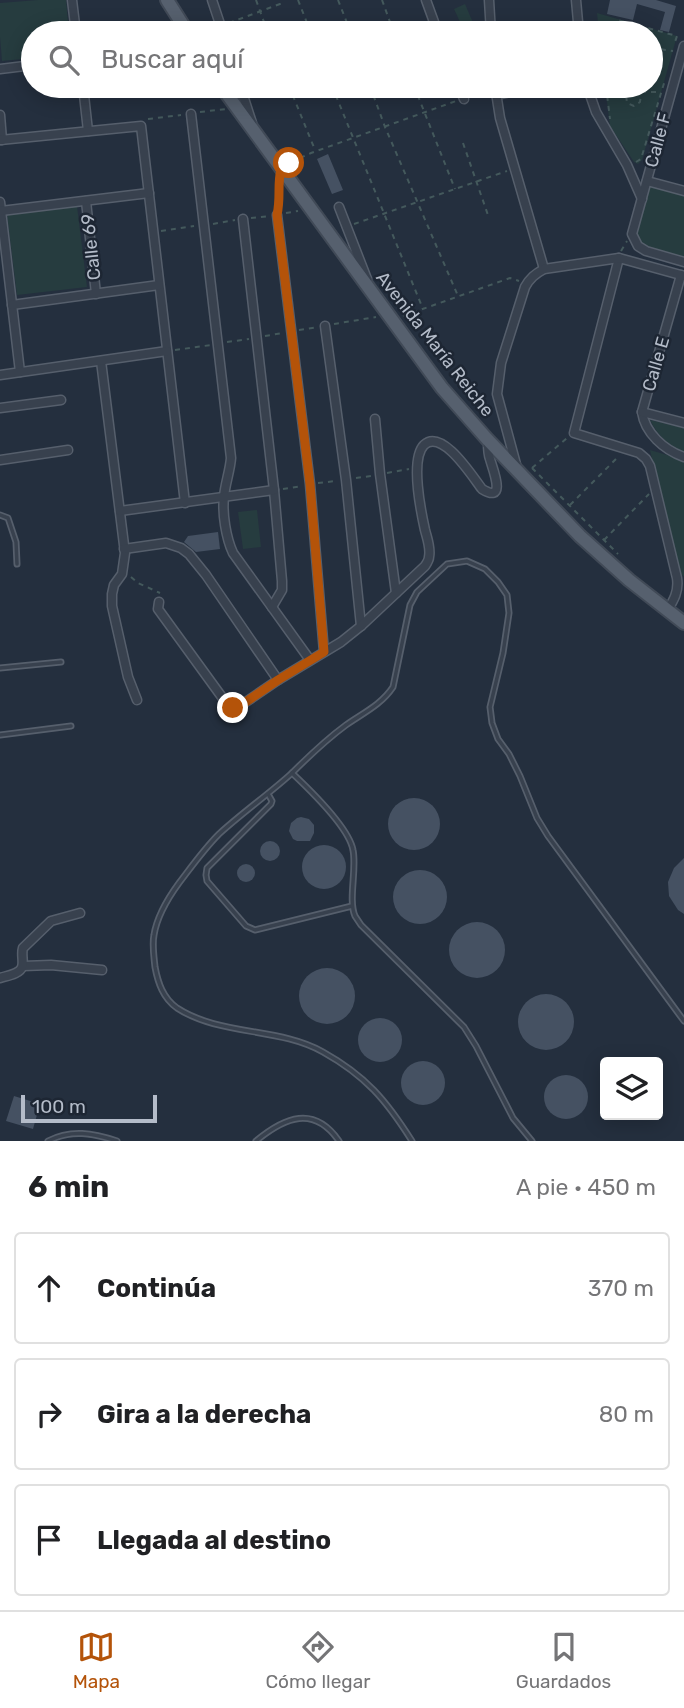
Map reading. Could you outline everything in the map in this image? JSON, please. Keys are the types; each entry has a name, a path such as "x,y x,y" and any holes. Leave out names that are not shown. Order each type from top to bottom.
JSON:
{"main road":[{"path":"167,0 180,21"},
{"name":"Avenida María Reiche","path":"230,98 442,388 580,536 629,580 684,623"}],"street":[{"path":"72,0 75,21"},
{"path":"212,0 219,21"},
{"path":"426,0 434,21"},
{"path":"489,0 490,21"},
{"path":"576,0 578,21"},
{"name":"Calle F","path":"632,234 683,50"},
{"path":"0,69 21,66"},
{"path":"84,98 88,131"},
{"path":"244,98 256,135"},
{"path":"496,98 544,269"},
{"path":"591,98 642,199"},
{"path":"0,114 1,140 141,126 185,503"},
{"path":"191,114 231,458 223,498 228,541 233,553 310,660"},
{"path":"647,181 684,191"},
{"path":"20,372 3,248 1,207 149,193"},
{"name":"Calle 69","path":"86,201 96,293"},
{"path":"339,207 372,293"},
{"path":"277,215 310,484 324,652"},
{"path":"243,219 282,581 282,590 272,607"},
{"path":"632,234 638,246 646,251 684,262"},
{"path":"619,258 574,433 639,453 646,459 678,587 667,611"},
{"path":"518,468 497,394 498,379 525,287 534,275 544,269 619,258 682,276"},
{"name":"Calle E","path":"642,411 682,276"},
{"path":"12,305 159,285"},
{"path":"326,326 361,626"},
{"path":"0,375 167,351"},
{"path":"101,361 124,548 122,574 114,585 112,606 128,677 138,700"},
{"path":"0,408 61,400"},
{"path":"684,423 642,411 644,422 655,438 684,457"},
{"path":"375,419 396,593"},
{"path":"163,599 158,609 227,704 233,708 240,706 341,642 425,566 429,551 420,506 417,468 420,450 425,443 432,440 441,442 450,449 482,489 493,492 498,482 489,458 487,439"},
{"path":"0,460 68,450"},
{"path":"120,511 274,490"},
{"path":"124,548 166,543 173,544 189,554 278,680"},
{"path":"23,967 21,951 42,929 51,921 80,913"},
{"path":"0,978 18,972 23,967 51,965 102,970"}],"lane":[{"path":"0,515 8,518 16,541 17,564"},
{"path":"412,1141 379,1094 355,1071 321,1051 299,1041 201,1019 177,1008 163,993 157,978 153,955 154,935 160,915 172,893 197,858 218,835 345,726 380,703 387,695 393,687 410,605 417,593 447,564 467,561 485,569 507,595 509,613 503,653 490,708 498,739 509,754 537,818 548,836 684,1021"},
{"path":"0,668 61,662"},
{"path":"0,735 71,726"},
{"path":"292,773 344,830 353,848 353,906 361,925 464,1027 513,1118 532,1141"},
{"path":"268,794 271,804 207,869 207,881 246,926 255,930 353,906"},
{"path":"257,1141 280,1123 291,1119 310,1119 323,1124 339,1141"},
{"path":"48,1141 64,1134 80,1133 101,1135 117,1141"}],"path":[{"path":"256,0 263,21"},
{"path":"240,21 280,4 279,0"},
{"path":"298,0 306,21"},
{"path":"338,0 346,21"},
{"path":"382,0 390,21"},
{"path":"663,32 677,36 674,51 663,50"},
{"path":"663,85 667,71"},
{"path":"294,98 315,152"},
{"path":"337,98 423,309"},
{"path":"374,98 458,296"},
{"path":"418,98 456,189"},
{"path":"608,98 611,126"},
{"path":"626,98 632,106 637,106 640,98"},
{"path":"633,160 637,162 641,159 659,98"},
{"path":"277,215 281,200 278,181 283,171 291,167 289,163 464,99"},
{"path":"463,144 489,218"},
{"path":"346,227 514,168"},
{"path":"153,232 311,209"},
{"path":"619,258 623,246 632,234"},
{"path":"397,328 404,325 401,316 510,278"},
{"path":"167,351 388,315"},
{"path":"518,468 532,468 574,433"},
{"path":"569,506 626,449"},
{"path":"532,468 621,558"},
{"path":"604,540 655,489"},
{"path":"122,570 163,599"}],"green space":[{"path":"66,0 68,21 21,21 21,59 2,61 0,3"},
{"path":"465,4 472,21 460,21 454,9"},
{"path":"597,13 625,21 598,21"},
{"path":"663,32 677,36 663,86"},
{"path":"606,98 660,98 642,160 638,164 610,126"},
{"path":"650,185 684,195 684,258 655,252 639,240 636,233"},
{"path":"77,206 87,287 17,295 7,215"},
{"path":"650,420 684,428 684,452 664,439"},
{"path":"650,450 684,460 684,576 679,575"},
{"path":"257,510 261,547 243,549 238,512"}],"building":[{"path":"610,0 656,0 676,6 669,32 663,31 665,12 637,4 633,20 607,14"},
{"path":"328,154 343,190 332,194 317,159"},
{"path":"218,532 220,549 196,552 184,542 188,536"},
{"path":"414,798 424,800 432,806 438,814 438,834 432,842 424,848 414,850 404,848 396,842 390,834 388,824 390,814 396,806 404,800"},
{"path":"301,817 309,819 314,825 310,841 297,841 289,831 291,823"},
{"path":"266,841 274,841 280,851 274,861 266,861 260,855 260,847"},
{"path":"324,845 333,846 340,851 345,858 345,876 340,883 333,888 324,889 315,888 308,883 303,876 302,867 303,858 308,851 315,846"},
{"path":"684,858 684,914 669,896 668,882 674,868"},
{"path":"246,864 252,867 255,873 252,879 246,882 240,879 237,873 240,867"},
{"path":"420,870 439,878 447,897 439,916 420,924 401,916 393,897 401,878"},
{"path":"477,922 488,924 497,930 503,939 503,961 497,970 488,976 477,978 466,976 457,970 451,961 449,950 451,939 457,930 466,924"},
{"path":"321,968 333,968 343,972 351,980 355,996 351,1012 343,1020 333,1024 321,1024 311,1020 303,1012 299,1002 299,990 303,980 311,972"},
{"path":"546,994 557,996 566,1002 572,1011 572,1033 566,1042 557,1048 546,1050 535,1048 526,1042 520,1033 518,1022 520,1011 526,1002 535,996"},
{"path":"380,1018 389,1019 396,1024 401,1031 401,1049 396,1056 389,1061 380,1062 371,1061 364,1056 359,1049 358,1040 359,1031 364,1024 371,1019"},
{"path":"423,1061 432,1062 439,1067 444,1074 444,1092 439,1099 432,1104 423,1105 414,1104 407,1099 402,1092 401,1083 402,1074 407,1067 414,1062"},
{"path":"566,1075 575,1076 582,1081 587,1088 587,1106 582,1113 575,1118 566,1119 557,1118 550,1113 545,1106 544,1097 545,1088 550,1081 557,1076"},
{"path":"14,1096 40,1104 33,1129 6,1121"}],"route":[{"path":"233,708 324,652 310,484 277,215 281,200 278,181 281,169 284,172 291,167 289,163"}]}
